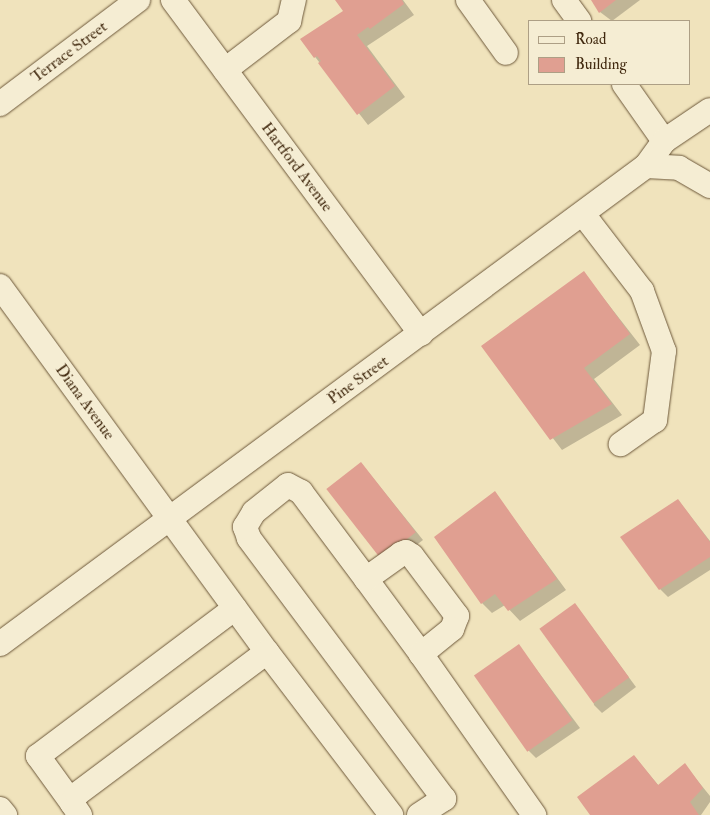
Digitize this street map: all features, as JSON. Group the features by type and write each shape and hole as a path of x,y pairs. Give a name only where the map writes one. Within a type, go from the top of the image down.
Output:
{"street":[{"name":"Terrace Street","path":"0,104 138,0"},
{"name":"Hartford Avenue","path":"173,0 421,334"},
{"path":"225,70 289,21 294,0"},
{"path":"468,0 506,53"},
{"path":"564,0 578,20"},
{"path":"625,85 664,141"},
{"name":"Pine Street","path":"0,644 583,214 646,166 664,141 710,110"},
{"path":"646,166 679,168 710,186"},
{"path":"583,214 642,291 664,351 655,420 622,444"},
{"name":"Diana Avenue","path":"0,286 234,608 391,815"},
{"path":"419,815 450,807 249,538 245,527 266,500 288,485 296,487 366,579 534,815"},
{"path":"366,579 401,554 410,553 454,612 456,624 421,654"},
{"path":"76,809 38,756 234,608"},
{"path":"76,809 82,789 267,652"},
{"path":"0,809 5,815"}],"building":[{"path":"335,0 402,0 404,4 370,29 368,27 357,35 395,86 357,115 318,63 321,61 317,56 314,58 300,39 343,11"},
{"path":"591,0 616,0 599,13"},
{"path":"584,271 630,334 584,368 612,404 550,440 481,346"},
{"path":"361,462 416,532 381,559 326,489"},
{"path":"495,491 557,579 508,611 495,594 481,604 434,537"},
{"path":"678,499 710,542 710,557 659,590 620,537"},
{"path":"575,603 629,677 593,703 539,629"},
{"path":"519,644 572,720 527,752 474,676"},
{"path":"634,755 658,785 685,763 703,788 690,802 699,815 590,815 577,797"}]}
